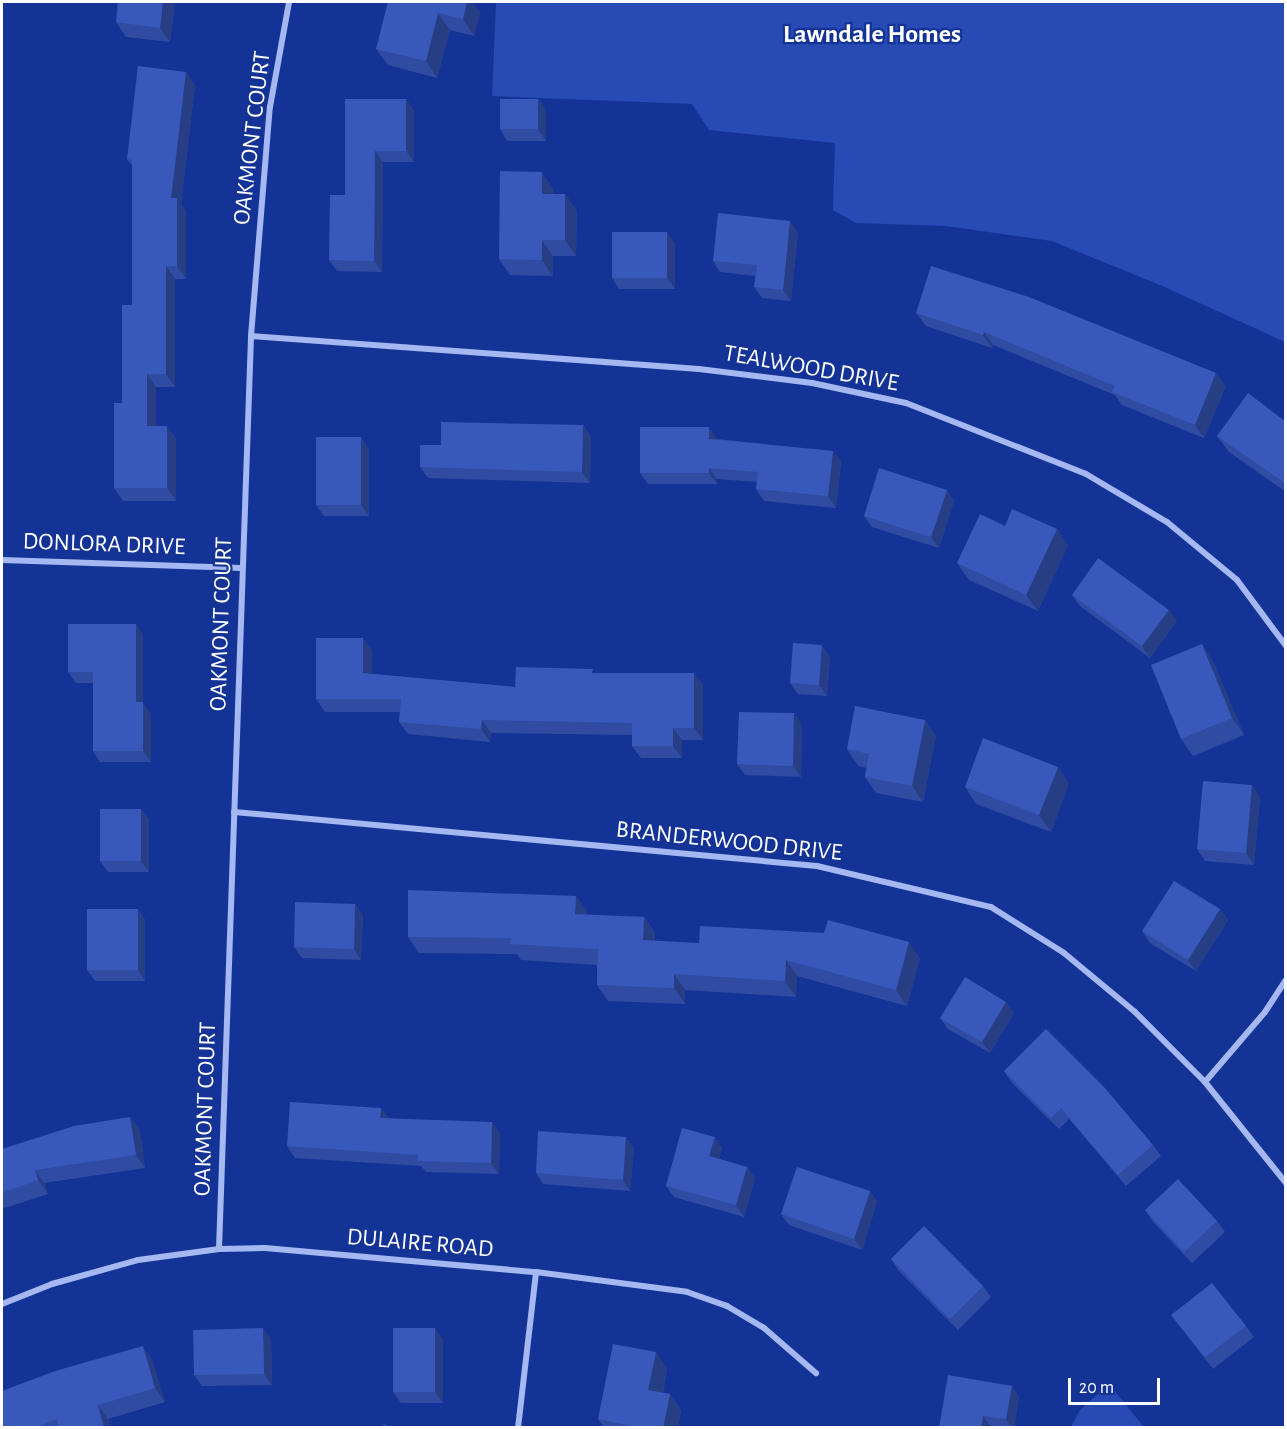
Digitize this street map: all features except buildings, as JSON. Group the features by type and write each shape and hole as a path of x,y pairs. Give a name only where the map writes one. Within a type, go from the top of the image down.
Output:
{"street":[{"name":"OAKMONT COURT","path":"219,1249 241,567 251,336 270,107 288,2"},
{"name":"TEALWOOD DRIVE","path":"251,336 699,369 812,383 906,403 1086,474 1167,522 1237,580 1286,646"},
{"name":"DONLORA DRIVE","path":"2,560 241,567"},
{"name":"BRANDERWOOD DRIVE","path":"234,812 817,866 991,907 1072,960 1135,1012 1205,1082 1286,1183"},
{"path":"1205,1082 1265,1012 1286,980"},
{"name":"DULAIRE ROAD","path":"2,1304 97,1270 178,1253 265,1248 650,1284 717,1302 764,1328 816,1373"},
{"path":"518,1428 536,1272"}],"shaded area":[{"path":"496,2 1285,2 1285,342 1160,285 1052,241 946,226 856,223 833,210 835,143 709,130 692,104 492,96"},
{"path":"1109,1384 1144,1427 1071,1427 1080,1410"}],"district":[{"name":"Lawndale Homes","path":"872,35"}]}
